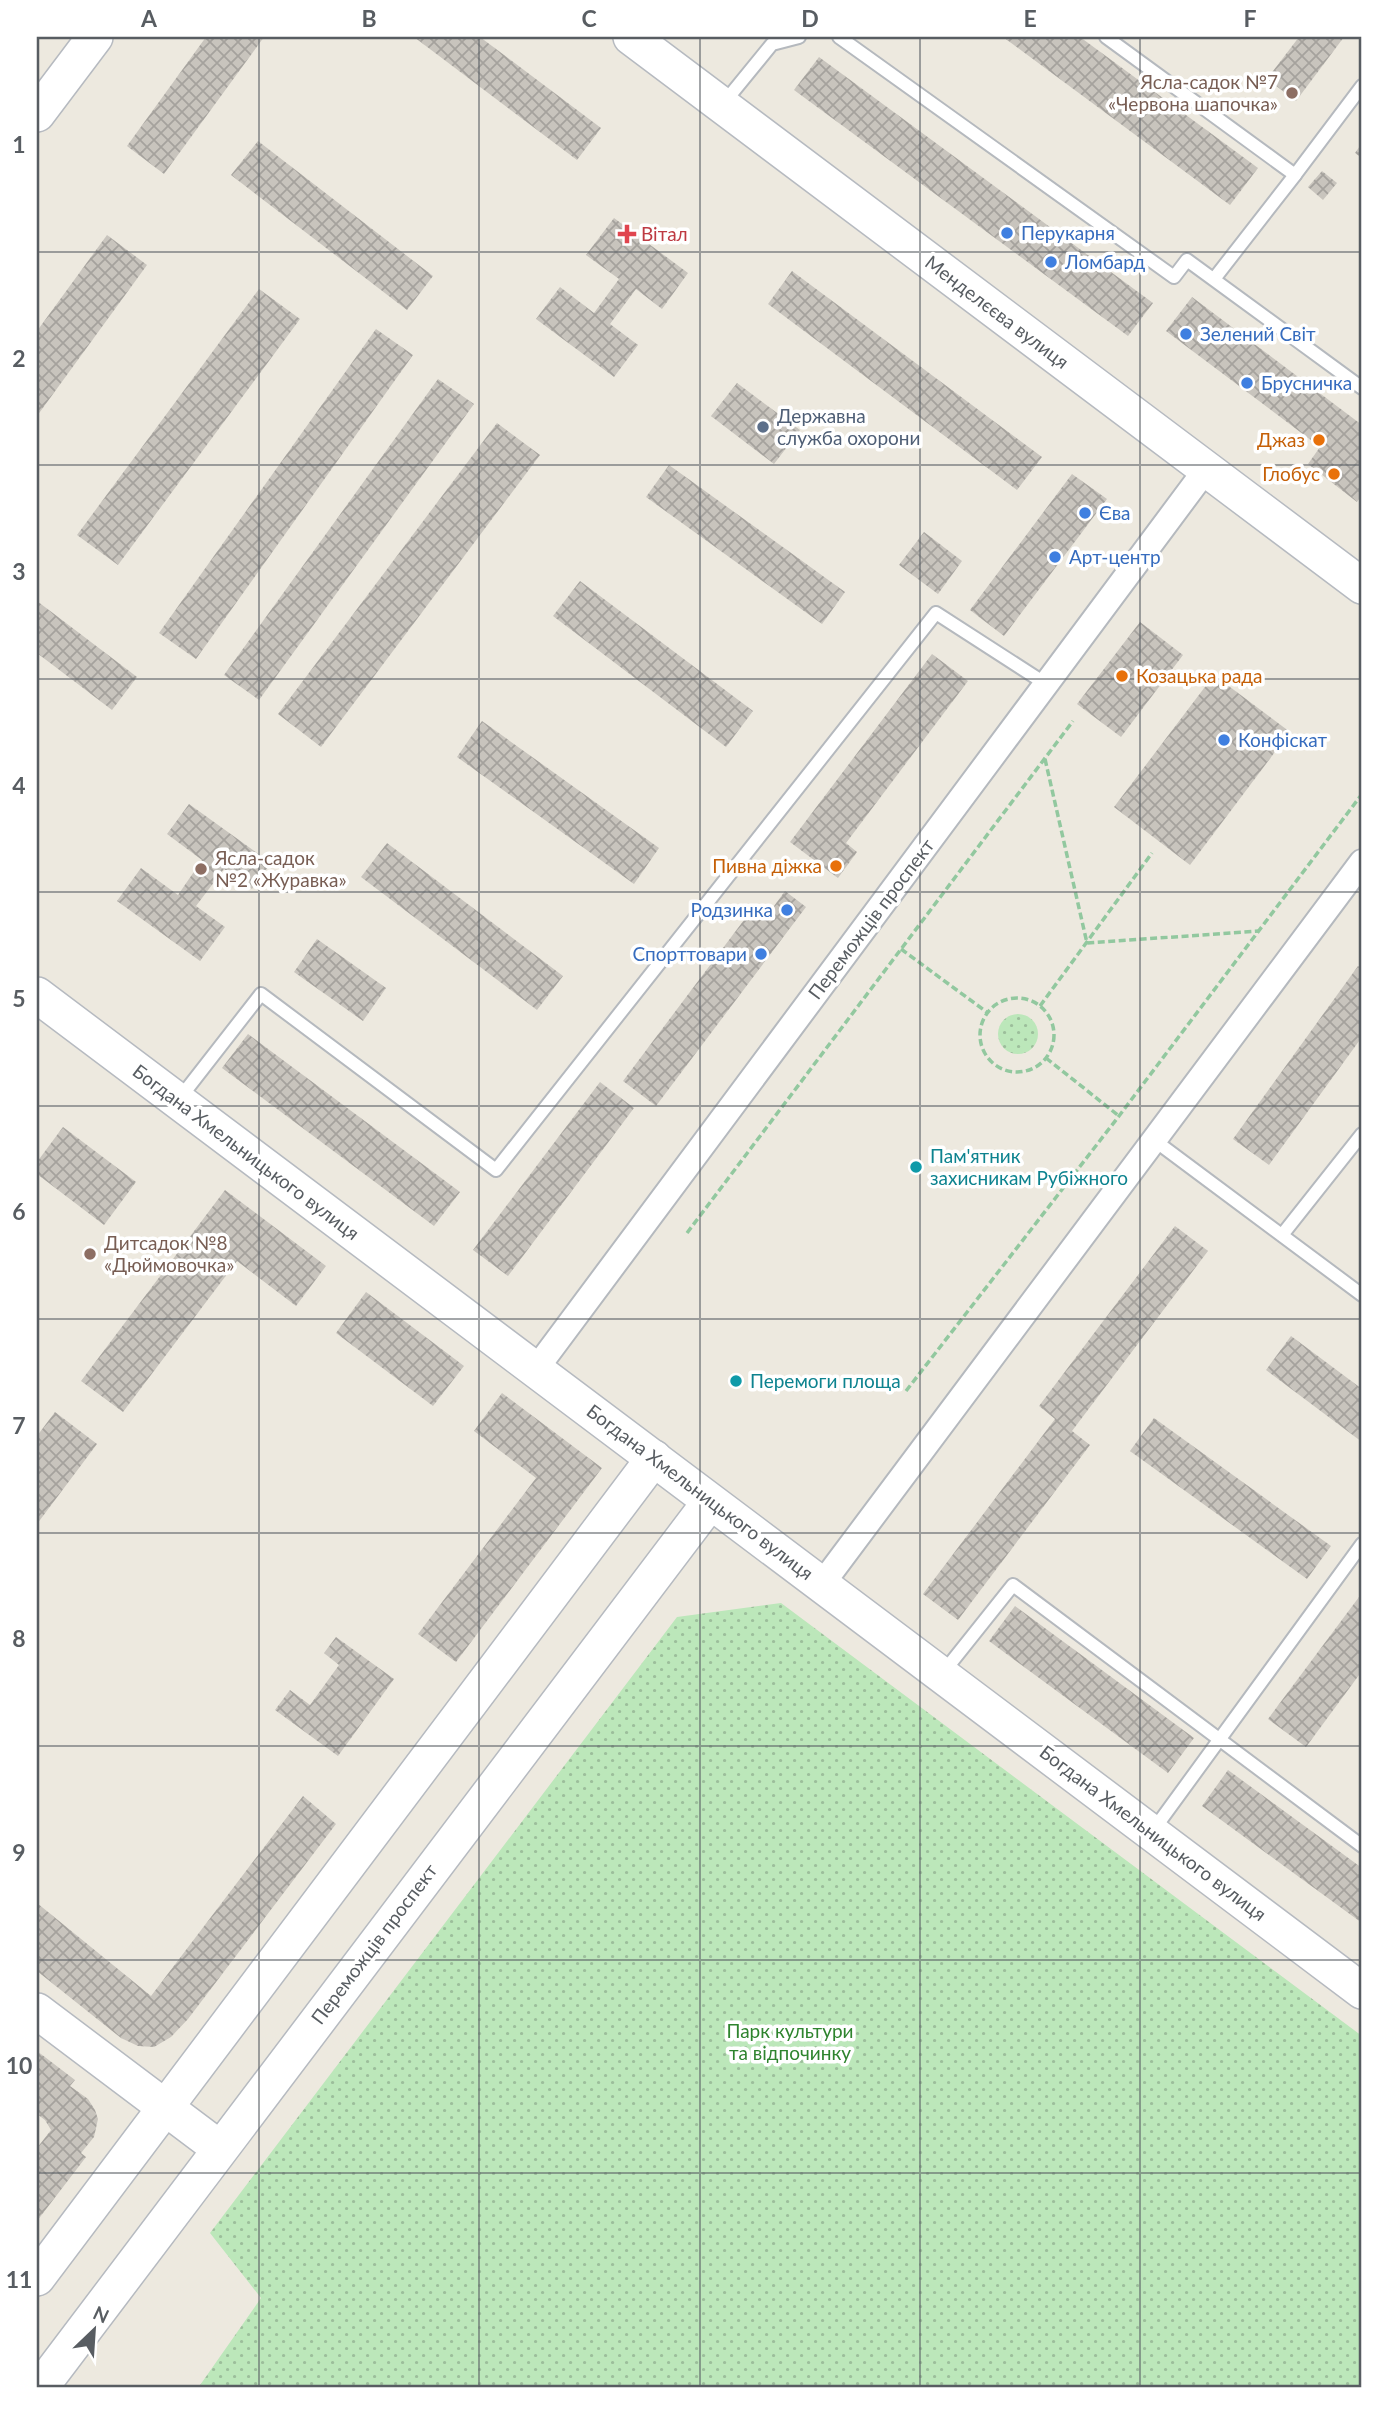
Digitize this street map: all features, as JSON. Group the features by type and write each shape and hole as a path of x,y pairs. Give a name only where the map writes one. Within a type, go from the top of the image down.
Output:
{"street":[{"path":"37,114 94,37"},
{"name":"Менделєєва вулиця","path":"631,37 1207,468 1360,579"},
{"name":"Переможців проспект","path":"536,1369 1207,468"},
{"path":"822,1584 1362,862"},
{"name":"Богдана Хмельницького вулиця","path":"37,996 1362,1991"},
{"path":"37,2278 654,1458"},
{"name":"Переможців проспект","path":"40,2388 710,1502"},
{"path":"37,2011 219,2148"}],"lane":[{"path":"722,105 772,44 799,37"},
{"path":"839,37 1174,277 1187,260 1362,388"},
{"path":"1107,37 1295,175"},
{"path":"1214,279 1362,86"},
{"path":"178,1101 261,994 496,1170 936,614 1046,684"},
{"path":"1282,1236 1362,1134"},
{"path":"1154,1140 1362,1295"},
{"path":"1152,1832 1362,1544"},
{"path":"942,1674 1013,1585 1362,1846"}],"path":[{"path":"687,1233 1073,721"},
{"path":"1045,758 1087,943"},
{"path":"906,1391 1119,1116 1362,794"},
{"path":"1040,1006 1152,853"},
{"path":"1087,943 1259,931"},
{"path":"901,949 988,1013"},
{"path":"1007,1000 1030,1001 1040,1006 1053,1027 1054,1039 1046,1058 1033,1069 1021,1072 996,1066 987,1057 982,1046 982,1023 988,1013 1007,1000"},
{"path":"1046,1058 1119,1116"}],"green space":[{"path":"1018,1014 1032,1020 1038,1034 1032,1048 1018,1054 1004,1048 998,1034 1004,1020"},
{"name":"Парк культури та відпочинку","path":"781,1603 1362,2036 1362,2388 198,2388 261,2298 210,2233 677,1617"}],"building":[{"path":"206,37 264,37 164,174 127,146"},
{"path":"414,37 480,37 601,128 577,160"},
{"path":"1003,37 1080,37 1258,168 1230,205"},
{"path":"1299,37 1344,37 1296,101 1267,79"},
{"path":"819,57 1153,303 1128,336 794,90"},
{"path":"258,141 433,276 407,310 231,175"},
{"path":"1362,143 1362,158 1355,153"},
{"path":"1322,171 1337,183 1323,200 1308,187"},
{"path":"614,218 688,273 662,309 636,289 610,324 638,345 614,377 536,319 560,287 594,313 619,279 586,255"},
{"path":"107,235 147,265 37,416 37,331"},
{"path":"792,271 1042,457 1017,490 768,304"},
{"path":"259,289 300,319 118,565 77,535"},
{"path":"1192,297 1362,425 1362,495 1357,502 1308,464 1320,447 1166,331"},
{"path":"376,329 413,355 196,659 159,633"},
{"path":"438,379 474,404 259,700 224,675"},
{"path":"737,383 800,430 774,464 711,416"},
{"path":"497,423 540,455 321,747 278,714"},
{"path":"669,465 845,592 822,624 646,497"},
{"path":"1072,474 1107,499 1004,636 970,610"},
{"path":"924,532 962,561 938,594 899,565"},
{"path":"580,581 753,711 726,747 553,616"},
{"path":"37,601 137,677 112,710 37,653"},
{"path":"1140,622 1183,655 1121,737 1077,704"},
{"path":"932,654 968,681 846,843 857,852 838,878 790,842"},
{"path":"1214,675 1290,732 1190,865 1114,807"},
{"path":"482,721 659,848 634,884 457,757"},
{"path":"189,804 271,863 252,889 224,869 196,906 225,927 200,961 117,901 141,868 178,895 202,860 167,834"},
{"path":"387,843 563,976 537,1010 361,877"},
{"path":"785,891 806,907 656,1106 623,1081 753,908 766,917"},
{"path":"317,939 386,988 363,1021 294,972"},
{"path":"1358,966 1362,969 1362,1037 1269,1165 1233,1139"},
{"path":"248,1034 460,1192 434,1226 222,1068"},
{"path":"600,1082 634,1108 508,1276 473,1250"},
{"path":"63,1127 136,1182 104,1225 37,1174 37,1162"},
{"path":"225,1190 326,1266 296,1306 237,1261 123,1412 81,1381"},
{"path":"1175,1226 1208,1251 1072,1431 1090,1445 958,1620 923,1594 1055,1419 1039,1406"},
{"path":"366,1292 464,1366 433,1406 336,1333"},
{"path":"1291,1336 1362,1389 1362,1442 1266,1370"},
{"path":"502,1393 602,1468 456,1662 418,1634 536,1478 474,1431"},
{"path":"55,1412 97,1444 37,1524 37,1436"},
{"path":"1154,1418 1331,1546 1307,1579 1130,1451"},
{"path":"1362,1593 1362,1671 1306,1747 1268,1719"},
{"path":"1015,1606 1194,1738 1168,1773 989,1641"},
{"path":"336,1637 394,1679 338,1756 275,1710 290,1690 310,1705 339,1665 324,1653"},
{"path":"1228,1770 1362,1868 1362,1923 1202,1806"},
{"path":"303,1796 336,1824 188,2019 171,2037 154,2047 138,2046 121,2038 37,1971 37,1903 151,1996"},
{"path":"37,2051 75,2080 70,2086 88,2099 98,2119 94,2137 81,2153 86,2157 37,2221 37,2148 51,2130 37,2114"}],"place":[{"name":"Ясла-садок №7 «Червона шапочка»","path":"1292,93"},
{"name":"Перукарня","path":"1007,233"},
{"name":"Вітал","path":"627,234"},
{"name":"Ломбард","path":"1051,262"},
{"name":"Зелений Світ","path":"1186,334"},
{"name":"Брусничка","path":"1247,383"},
{"name":"Державна служба охорони","path":"763,427"},
{"name":"Джаз","path":"1319,440"},
{"name":"Глобус","path":"1334,474"},
{"name":"Єва","path":"1085,513"},
{"name":"Арт-центр","path":"1055,557"},
{"name":"Козацька рада","path":"1122,676"},
{"name":"Конфіскат","path":"1224,740"},
{"name":"Пивна діжка","path":"836,866"},
{"name":"Ясла-садок №2 «Журавка»","path":"201,869"},
{"name":"Родзинка","path":"787,910"},
{"name":"Спорттовари","path":"761,954"},
{"name":"Пам'ятник захисникам Рубіжного","path":"916,1167"},
{"name":"Дитсадок №8 «Дюймовочка»","path":"90,1254"},
{"name":"Перемоги площа","path":"736,1381"}]}
